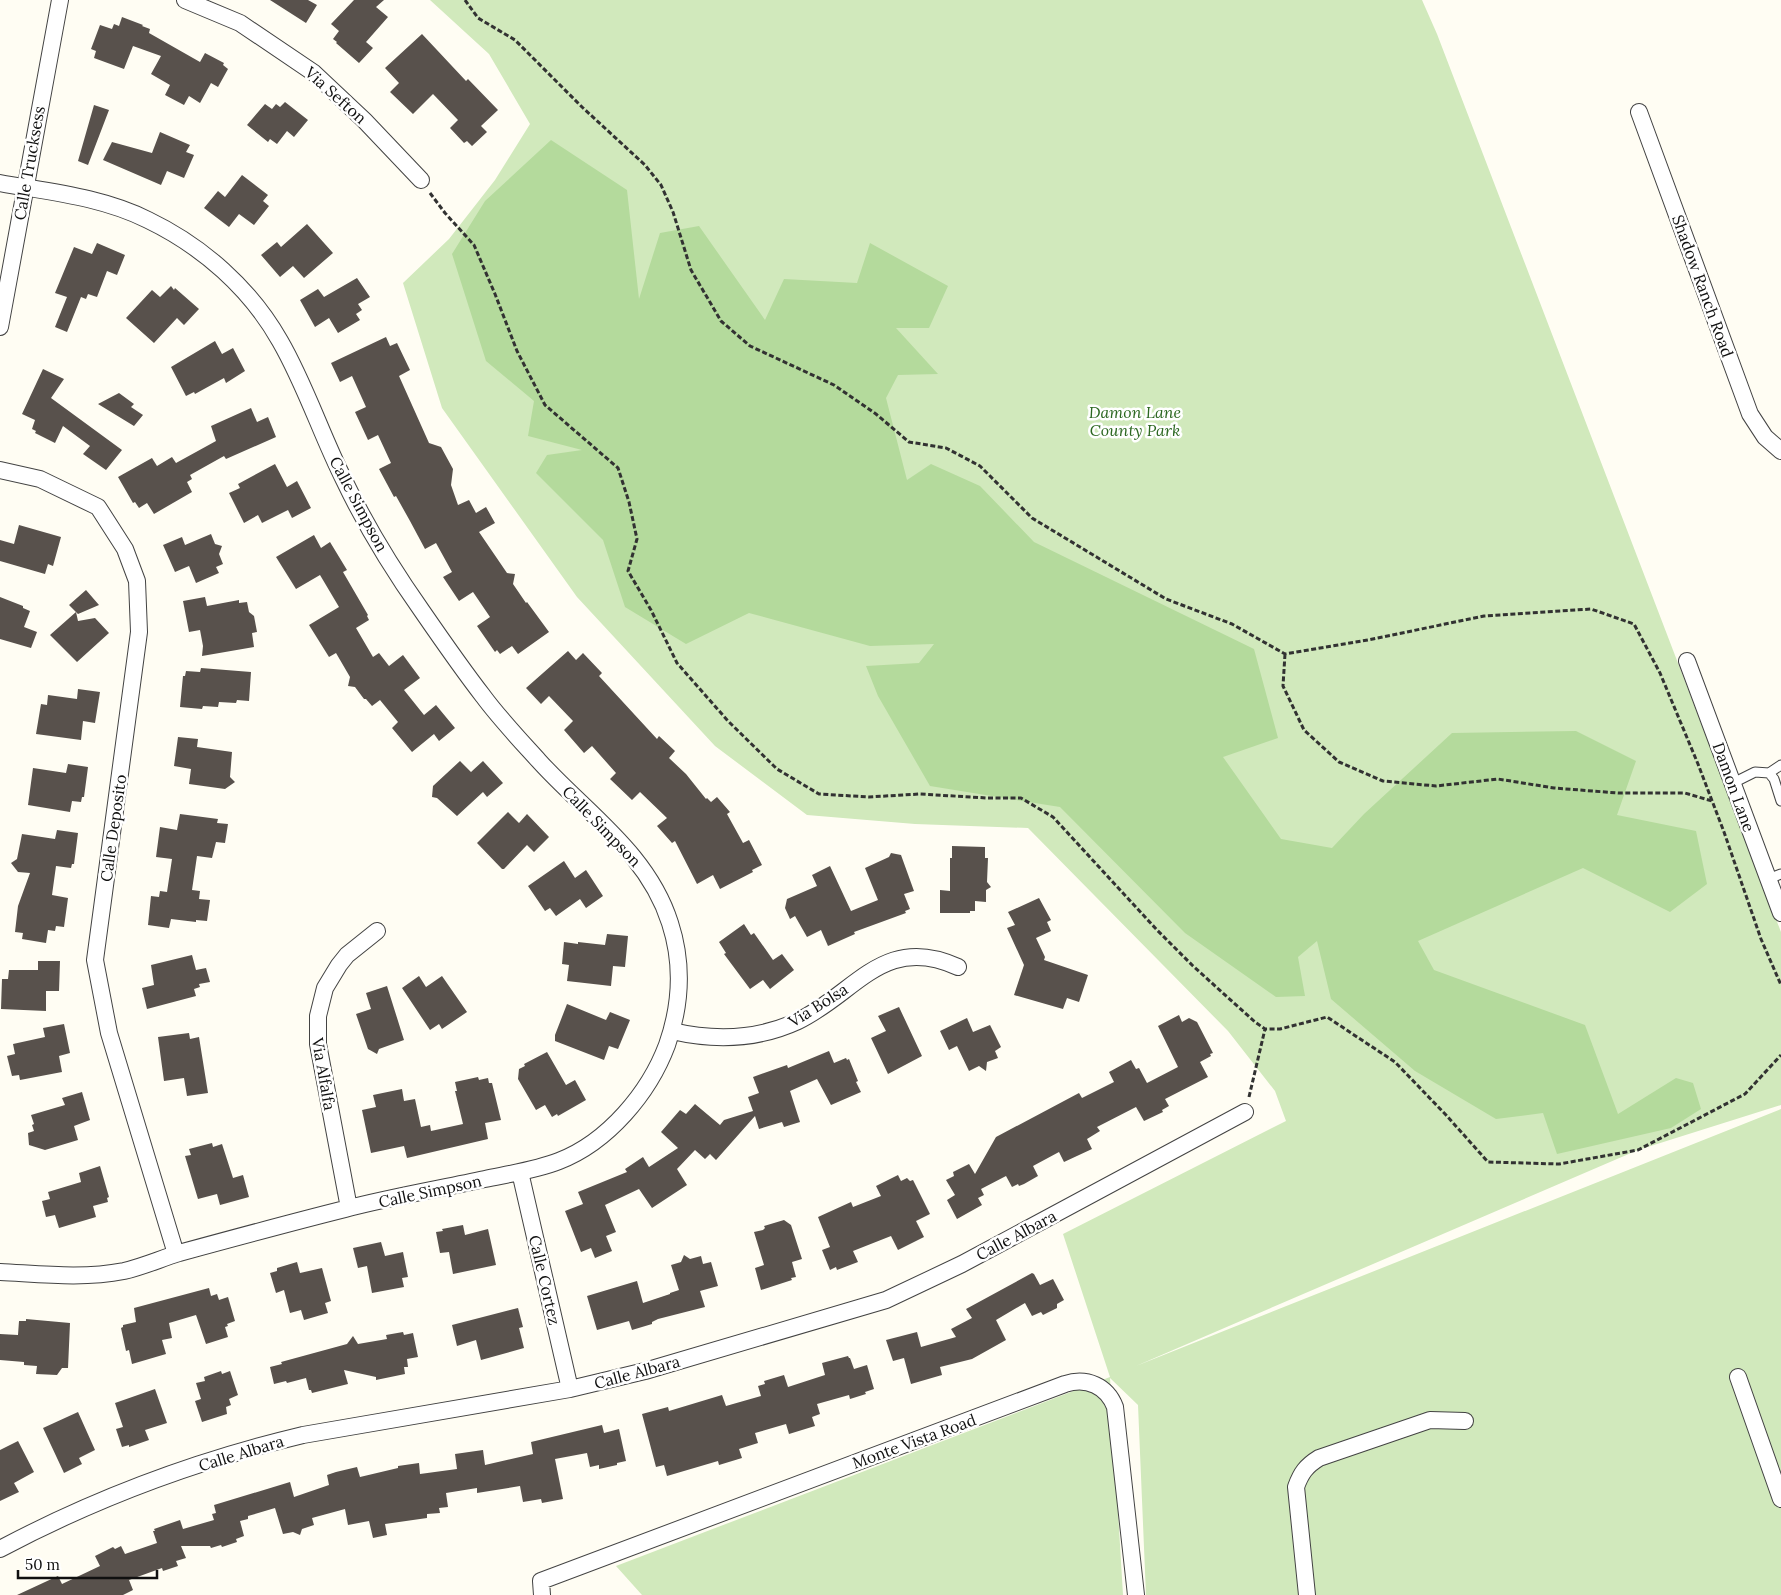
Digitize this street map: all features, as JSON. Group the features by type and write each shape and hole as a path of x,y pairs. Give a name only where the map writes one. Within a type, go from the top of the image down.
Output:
{"street":[{"name":"Calle Trucksess","path":"0,327 60,0"},
{"name":"Via Sefton","path":"185,0 240,23 314,73 364,120 421,180"},
{"name":"Shadow Ranch Road","path":"1639,112 1750,414 1765,437 1781,451"},
{"name":"Calle Simpson","path":"0,183 100,201 146,219 194,247 212,261 230,277 261,312 283,346 344,482 386,555 419,607 485,700 544,766 631,853 655,887 671,925 679,966 680,986 672,1031 654,1072 633,1104 597,1139 560,1161 520,1172 349,1208 176,1254 126,1270 89,1275 0,1272"},
{"name":"Calle Deposito","path":"0,470 40,478 98,507 125,549 137,581 140,632 96,960 109,1033 176,1254"},
{"name":"Damon Lane","path":"1687,661 1733,783 1775,876 1781,912"},
{"name":"Via Alfalfa","path":"349,1208 318,1044 318,1016 325,988 339,965 347,955 377,931"},
{"name":"Via Bolsa","path":"672,1031 708,1038 745,1037 764,1033 782,1028 816,1011 872,970 884,964 904,958 924,957 958,967"},
{"name":"Calle Albara","path":"0,1549 93,1504 142,1485 264,1444 303,1435 570,1389 645,1371 886,1300 962,1264 1245,1112"},
{"name":"Calle Cortez","path":"520,1172 570,1389"},
{"path":"1738,1377 1781,1499"},
{"name":"Monte Vista Road","path":"542,1595 541,1580 1065,1384 1082,1381 1091,1383 1106,1392 1112,1399 1115,1407 1136,1595"},
{"path":"1306,1595 1296,1488 1300,1476 1306,1467 1319,1458 1430,1420 1465,1421"}],"lane":[{"path":"1733,783 1755,772 1769,773 1781,765"},
{"path":"1769,773 1774,779 1781,801"}],"path":[{"path":"465,0 478,18 515,40 582,107 645,165 661,184 673,212 691,270 721,321 750,346 834,385 876,414 909,442 946,448 980,466 1032,518 1166,599 1232,624 1284,654 1368,640 1484,616 1591,609 1634,624 1660,673 1713,802 1761,940 1781,985"},
{"path":"421,180 445,213 474,245 517,351 545,406 618,468 629,502 637,539 628,571 651,610 677,663 728,721 776,769 818,794 869,797 920,794 1021,798 1053,817 1156,930 1255,1022 1265,1029 1280,1029 1327,1017 1395,1062 1488,1162 1559,1164 1638,1150 1745,1094 1781,1055"},
{"path":"1284,654 1284,686 1304,730 1339,762 1383,781 1436,786 1498,779 1554,788 1608,793 1685,793 1713,802"},
{"path":"1245,1112 1265,1029"}],"green space":[{"name":"Damon Lane County Park","path":"430,0 1422,0 1437,34 1781,932 1781,1105 1638,1150 1136,1366 1781,1109 1781,1595 1146,1595 1138,1405 1110,1378 1123,1595 642,1595 616,1566 1110,1377 1063,1234 1286,1121 1275,1091 1228,1031 1028,828 915,824 807,815 715,746 577,597 442,408 403,283 449,239 495,180 530,124 489,54"},
{"path":"551,140 627,190 639,299 660,233 699,226 765,320 784,279 857,283 870,243 948,286 929,328 896,328 938,374 898,375 886,398 907,480 931,464 980,486 1034,542 1254,649 1278,738 1223,757 1281,839 1332,848 1364,814 1452,733 1576,731 1636,761 1617,815 1696,831 1707,884 1670,912 1583,868 1418,941 1434,970 1585,1025 1618,1114 1676,1078 1693,1083 1701,1109 1671,1128 1557,1154 1543,1113 1496,1119 1415,1071 1331,999 1317,941 1298,957 1305,996 1276,997 1185,933 1060,807 930,786 878,696 866,666 919,663 934,644 870,646 749,613 686,644 625,607 603,540 536,473 547,455 582,450 528,436 534,401 486,361 452,254 485,201"}],"building":[{"path":"270,0 308,0 317,5 306,23"},
{"path":"354,0 384,0 376,7 388,17 366,42 373,48 359,63 333,39 339,31 331,24"},
{"path":"122,17 150,29 149,33 200,62 205,53 224,63 223,65 228,69 218,87 211,83 200,103 189,96 184,105 165,95 170,85 151,74 161,56 133,46 124,69 94,58 96,51 91,49 100,25 112,29 114,24 119,26"},
{"path":"422,34 466,81 468,79 498,110 481,126 487,132 472,146 467,141 464,143 450,128 458,120 433,94 413,114 390,92 399,83 385,68"},
{"path":"285,102 308,120 294,137 287,131 277,144 270,139 268,142 247,125 265,104 272,109 276,104 280,107"},
{"path":"94,105 109,110 88,165 78,161"},
{"path":"160,132 190,145 186,152 194,155 184,178 167,171 161,185 103,160 112,142 152,153"},
{"path":"242,175 268,195 263,201 269,206 254,225 239,214 229,227 204,208 218,191 225,197"},
{"path":"307,224 333,253 304,278 293,266 280,277 261,255 277,242 281,247"},
{"path":"97,243 125,255 117,275 107,271 97,297 88,294 86,299 81,297 67,332 55,327 67,297 55,293 74,247 92,254"},
{"path":"357,278 370,297 358,304 362,310 356,314 360,320 338,333 329,318 315,327 300,300 318,289 324,297"},
{"path":"171,286 199,309 184,325 177,318 154,343 126,318 152,290 160,297"},
{"path":"386,337 390,346 397,343 410,370 399,376 429,443 441,447 453,469 451,485 458,505 469,500 476,513 486,507 495,523 479,532 507,573 515,574 513,584 549,632 518,654 512,646 500,654 497,650 495,652 477,626 490,617 473,592 459,601 443,577 452,572 436,543 425,549 379,469 391,463 378,435 368,440 355,412 366,407 352,376 340,382 331,363"},
{"path":"215,341 222,354 233,348 245,371 226,383 224,378 195,394 194,392 186,396 171,367"},
{"path":"43,369 64,379 51,398 122,450 106,470 83,454 90,446 63,426 55,443 35,433 36,431 32,429 35,420 22,414"},
{"path":"119,393 134,404 131,407 143,415 134,426 98,404"},
{"path":"251,408 257,422 268,417 276,437 226,459 224,456 190,475 192,479 187,482 192,492 154,514 147,503 139,508 135,502 133,503 118,477 152,458 157,466 172,457 176,463 216,441 211,426"},
{"path":"275,464 287,487 297,481 311,508 292,518 288,510 262,523 258,515 244,523 229,493 240,488 238,484"},
{"path":"19,525 61,537 53,566 48,564 45,574 0,561 0,540 14,544"},
{"path":"211,534 215,544 222,546 219,554 223,564 216,567 219,573 196,583 189,566 175,572 163,545 182,537 185,545"},
{"path":"314,535 321,548 330,542 347,570 343,572 368,615 369,620 356,628 373,657 379,653 389,666 403,655 420,678 404,690 424,715 436,705 455,728 439,741 434,734 412,752 392,728 398,722 380,700 372,706 355,687 348,686 350,677 336,653 329,657 309,625 339,607 320,575 296,589 276,557"},
{"path":"86,590 99,605 78,614 69,605"},
{"path":"0,597 23,606 23,608 30,611 24,627 37,632 31,648 0,639"},
{"path":"205,597 207,606 239,600 239,603 247,602 249,612 254,616 257,632 252,633 254,647 202,656 203,646 200,630 189,632 183,601"},
{"path":"76,612 78,621 95,618 109,633 77,662 50,635"},
{"path":"568,651 576,660 583,653 602,673 599,676 657,739 659,736 675,751 669,758 686,774 706,799 711,802 717,797 730,812 727,814 743,843 749,840 762,865 752,870 753,872 720,889 713,875 697,884 675,841 672,843 657,826 667,818 640,792 632,800 610,779 616,773 592,746 584,753 564,730 573,721 549,696 541,704 526,688"},
{"path":"201,668 251,672 249,701 237,700 236,703 219,702 218,707 203,706 202,709 180,707 183,676 185,676 186,671 200,672"},
{"path":"78,689 100,692 95,723 83,721 81,740 36,734 41,704 47,705 48,695 77,699"},
{"path":"178,737 198,739 197,747 232,752 230,777 235,782 225,789 189,784 191,769 174,766"},
{"path":"460,761 471,772 483,761 503,783 487,797 483,792 457,816 437,798 432,797 433,786"},
{"path":"68,764 88,767 84,797 82,797 81,802 72,801 70,812 28,805 33,768 66,773"},
{"path":"508,812 519,823 527,814 549,837 534,852 527,845 502,869 477,843"},
{"path":"180,814 218,819 217,823 228,824 225,843 216,842 212,858 197,856 192,890 200,891 199,899 210,900 207,921 196,920 196,922 171,919 169,928 148,925 151,896 159,897 160,891 167,892 172,859 156,857 160,827 177,830"},
{"path":"57,830 78,833 74,864 72,864 71,868 56,866 52,895 68,898 64,927 56,926 55,931 48,930 46,943 22,939 23,933 15,932 18,906 30,873 18,872 11,863 17,859 22,834 55,839"},
{"path":"952,846 985,847 985,858 988,858 987,882 991,887 986,890 986,902 975,901 975,911 970,911 970,913 940,913 940,890 950,891"},
{"path":"891,853 901,855 914,891 904,894 910,909 905,911 906,913 854,932 855,934 828,946 821,930 807,937 795,916 790,919 785,908 787,899 817,886 812,875 830,866 851,911 878,900 865,868 889,857"},
{"path":"564,861 575,878 586,870 603,896 586,908 580,899 556,916 550,908 545,911 528,886"},
{"path":"1039,898 1051,920 1047,922 1051,931 1036,938 1045,957 1044,960 1088,975 1079,1002 1067,998 1063,1009 1014,995 1024,965 1007,928 1015,925 1008,912"},
{"path":"744,924 751,935 754,933 773,960 782,954 794,970 770,989 763,980 750,989 724,954 726,953 719,942"},
{"path":"607,934 628,936 625,967 613,966 611,986 567,981 569,965 562,964 564,942 605,945"},
{"path":"192,955 196,970 206,968 210,982 199,984 200,987 194,989 196,996 147,1009 142,988 154,985 151,965"},
{"path":"38,961 60,961 59,991 46,991 46,1011 1,1009 2,979 8,979 9,970 38,970"},
{"path":"419,976 426,987 442,976 467,1012 442,1029 439,1024 430,1030 402,988"},
{"path":"387,986 404,1040 379,1049 377,1054 368,1049 356,1014 371,1009 366,993"},
{"path":"567,1004 606,1020 610,1012 630,1020 618,1049 609,1046 604,1060 555,1041 555,1035"},
{"path":"899,1007 922,1056 888,1074 871,1038 886,1031 878,1016"},
{"path":"1179,1015 1182,1022 1189,1018 1197,1022 1213,1053 1200,1062 1208,1077 1165,1099 1169,1106 1162,1110 1163,1112 1144,1121 1136,1107 1097,1127 1100,1131 1087,1139 1092,1149 1064,1162 1059,1152 1033,1166 1038,1176 1024,1184 1012,1187 1006,1176 981,1189 984,1195 978,1198 982,1205 957,1219 947,1200 955,1195 946,1180 954,1176 953,1172 969,1164 975,1174 996,1137 1079,1093 1082,1098 1114,1082 1109,1072 1131,1060 1136,1069 1139,1068 1147,1083 1178,1067 1158,1026"},
{"path":"967,1018 973,1032 990,1025 1001,1047 995,1051 998,1058 987,1062 986,1071 979,1066 969,1071 957,1046 949,1050 940,1031"},
{"path":"64,1024 70,1053 59,1056 62,1072 20,1080 19,1075 12,1076 7,1056 15,1054 13,1044 45,1037 43,1028"},
{"path":"189,1033 190,1039 199,1037 208,1093 187,1096 184,1078 164,1081 158,1037"},
{"path":"829,1051 834,1063 846,1058 847,1060 849,1059 861,1092 831,1105 817,1079 790,1091 800,1122 784,1127 782,1122 759,1129 755,1116 716,1160 710,1154 705,1159 695,1150 677,1169 687,1185 652,1208 639,1189 605,1205 616,1232 606,1236 612,1251 595,1258 591,1248 581,1252 565,1211 583,1204 578,1192 627,1172 625,1169 643,1157 649,1167 678,1148 661,1132 680,1110 686,1114 695,1104 720,1125 724,1120 753,1111 748,1097 759,1093 753,1077 787,1065 788,1068"},
{"path":"547,1052 566,1085 575,1080 586,1100 558,1116 557,1114 552,1117 545,1105 536,1110 518,1079 519,1069 525,1066 524,1064"},
{"path":"478,1077 479,1080 488,1078 489,1083 492,1083 501,1120 485,1123 488,1139 407,1158 404,1146 371,1153 362,1110 376,1107 373,1095 402,1089 404,1101 415,1099 421,1127 430,1125 431,1131 463,1124 455,1091 457,1091 455,1082"},
{"path":"82,1092 90,1120 74,1126 78,1140 45,1150 29,1145 28,1133 34,1131 31,1115 65,1105 62,1098"},
{"path":"212,1143 213,1147 222,1144 233,1178 243,1175 249,1197 220,1205 217,1194 198,1199 185,1156 191,1155 189,1149"},
{"path":"100,1166 109,1197 107,1198 108,1202 93,1206 96,1217 59,1228 55,1215 46,1217 42,1201 50,1199 48,1192 81,1182 79,1173"},
{"path":"898,1175 901,1181 907,1178 910,1181 913,1180 930,1214 916,1221 924,1237 898,1250 891,1236 853,1251 858,1262 837,1270 836,1267 830,1270 822,1250 830,1247 818,1217 851,1202 853,1207 881,1196 876,1186"},
{"path":"784,1220 791,1225 802,1259 792,1262 796,1277 761,1290 755,1268 764,1265 754,1232 763,1230 764,1226"},
{"path":"463,1225 465,1235 488,1229 496,1265 453,1274 449,1252 440,1253 436,1232"},
{"path":"381,1242 385,1256 403,1252 408,1277 402,1278 404,1287 372,1293 367,1266 358,1268 353,1248"},
{"path":"684,1255 690,1259 701,1256 703,1264 711,1262 718,1286 700,1291 705,1307 658,1319 652,1322 652,1324 632,1330 629,1321 597,1330 587,1296 637,1281 643,1303 670,1294 679,1290 671,1265 681,1262"},
{"path":"297,1262 300,1273 322,1268 331,1301 325,1303 328,1313 304,1320 301,1310 290,1313 284,1290 276,1293 270,1273 277,1271 277,1268"},
{"path":"1032,1273 1040,1285 1053,1279 1064,1300 1057,1304 1057,1308 1043,1315 1041,1312 1032,1316 1025,1303 996,1320 1006,1340 972,1359 940,1367 942,1375 911,1384 904,1358 893,1361 886,1340 917,1332 921,1347 956,1337 951,1329 972,1318 966,1309"},
{"path":"209,1288 211,1296 217,1294 219,1300 228,1297 235,1321 227,1324 228,1326 225,1327 228,1337 206,1344 196,1315 169,1323 172,1338 162,1340 166,1354 132,1364 129,1350 126,1351 121,1328 123,1325 136,1322 134,1308"},
{"path":"518,1308 523,1327 519,1328 524,1348 481,1360 476,1340 457,1346 452,1325"},
{"path":"26,1319 70,1323 68,1368 62,1368 57,1375 36,1374 37,1366 24,1365 24,1362 0,1360 0,1334 18,1335 19,1321 26,1321"},
{"path":"403,1332 404,1335 413,1333 418,1357 407,1359 408,1367 404,1367 405,1374 376,1380 376,1377 344,1370 348,1384 312,1393 309,1390 306,1378 274,1384 270,1367 282,1364 281,1362 347,1344 353,1336 358,1344 387,1339 386,1335"},
{"path":"848,1356 854,1369 867,1365 874,1389 865,1392 866,1394 850,1399 849,1395 817,1404 820,1414 812,1417 815,1426 789,1434 786,1424 755,1433 758,1443 739,1449 742,1458 719,1465 718,1461 667,1476 664,1465 656,1467 642,1414 668,1407 669,1411 722,1395 726,1406 761,1396 758,1386 765,1384 764,1381 784,1375 788,1387 825,1375 822,1363"},
{"path":"221,1371 222,1374 230,1371 238,1395 229,1399 231,1405 226,1407 227,1414 202,1422 195,1401 201,1399 196,1383 205,1381 204,1377"},
{"path":"155,1389 167,1423 145,1430 149,1440 129,1447 129,1445 122,1447 116,1429 123,1427 115,1403"},
{"path":"78,1412 95,1450 79,1458 82,1464 64,1473 43,1428"},
{"path":"602,1425 604,1433 619,1429 626,1461 599,1469 599,1465 590,1467 587,1453 555,1459 563,1499 542,1503 541,1499 523,1502 520,1486 477,1493 477,1488 446,1493 448,1507 439,1508 440,1513 427,1514 427,1518 385,1524 387,1535 373,1538 369,1521 348,1525 345,1509 312,1518 314,1525 302,1529 300,1535 293,1532 283,1534 275,1508 248,1516 248,1519 240,1521 244,1536 236,1539 237,1542 211,1548 210,1546 181,1546 186,1558 176,1561 178,1566 163,1571 162,1568 129,1580 133,1590 123,1595 17,1595 58,1576 62,1584 100,1566 95,1556 113,1547 115,1549 121,1546 125,1554 157,1543 154,1529 180,1520 183,1529 214,1520 212,1514 216,1513 214,1505 290,1482 294,1497 329,1485 327,1475 357,1467 360,1477 398,1468 398,1466 419,1463 420,1474 457,1469 455,1454 483,1450 485,1465 533,1454 531,1442"},
{"path":"18,1441 34,1472 14,1483 19,1492 0,1501 0,1450"}]}
